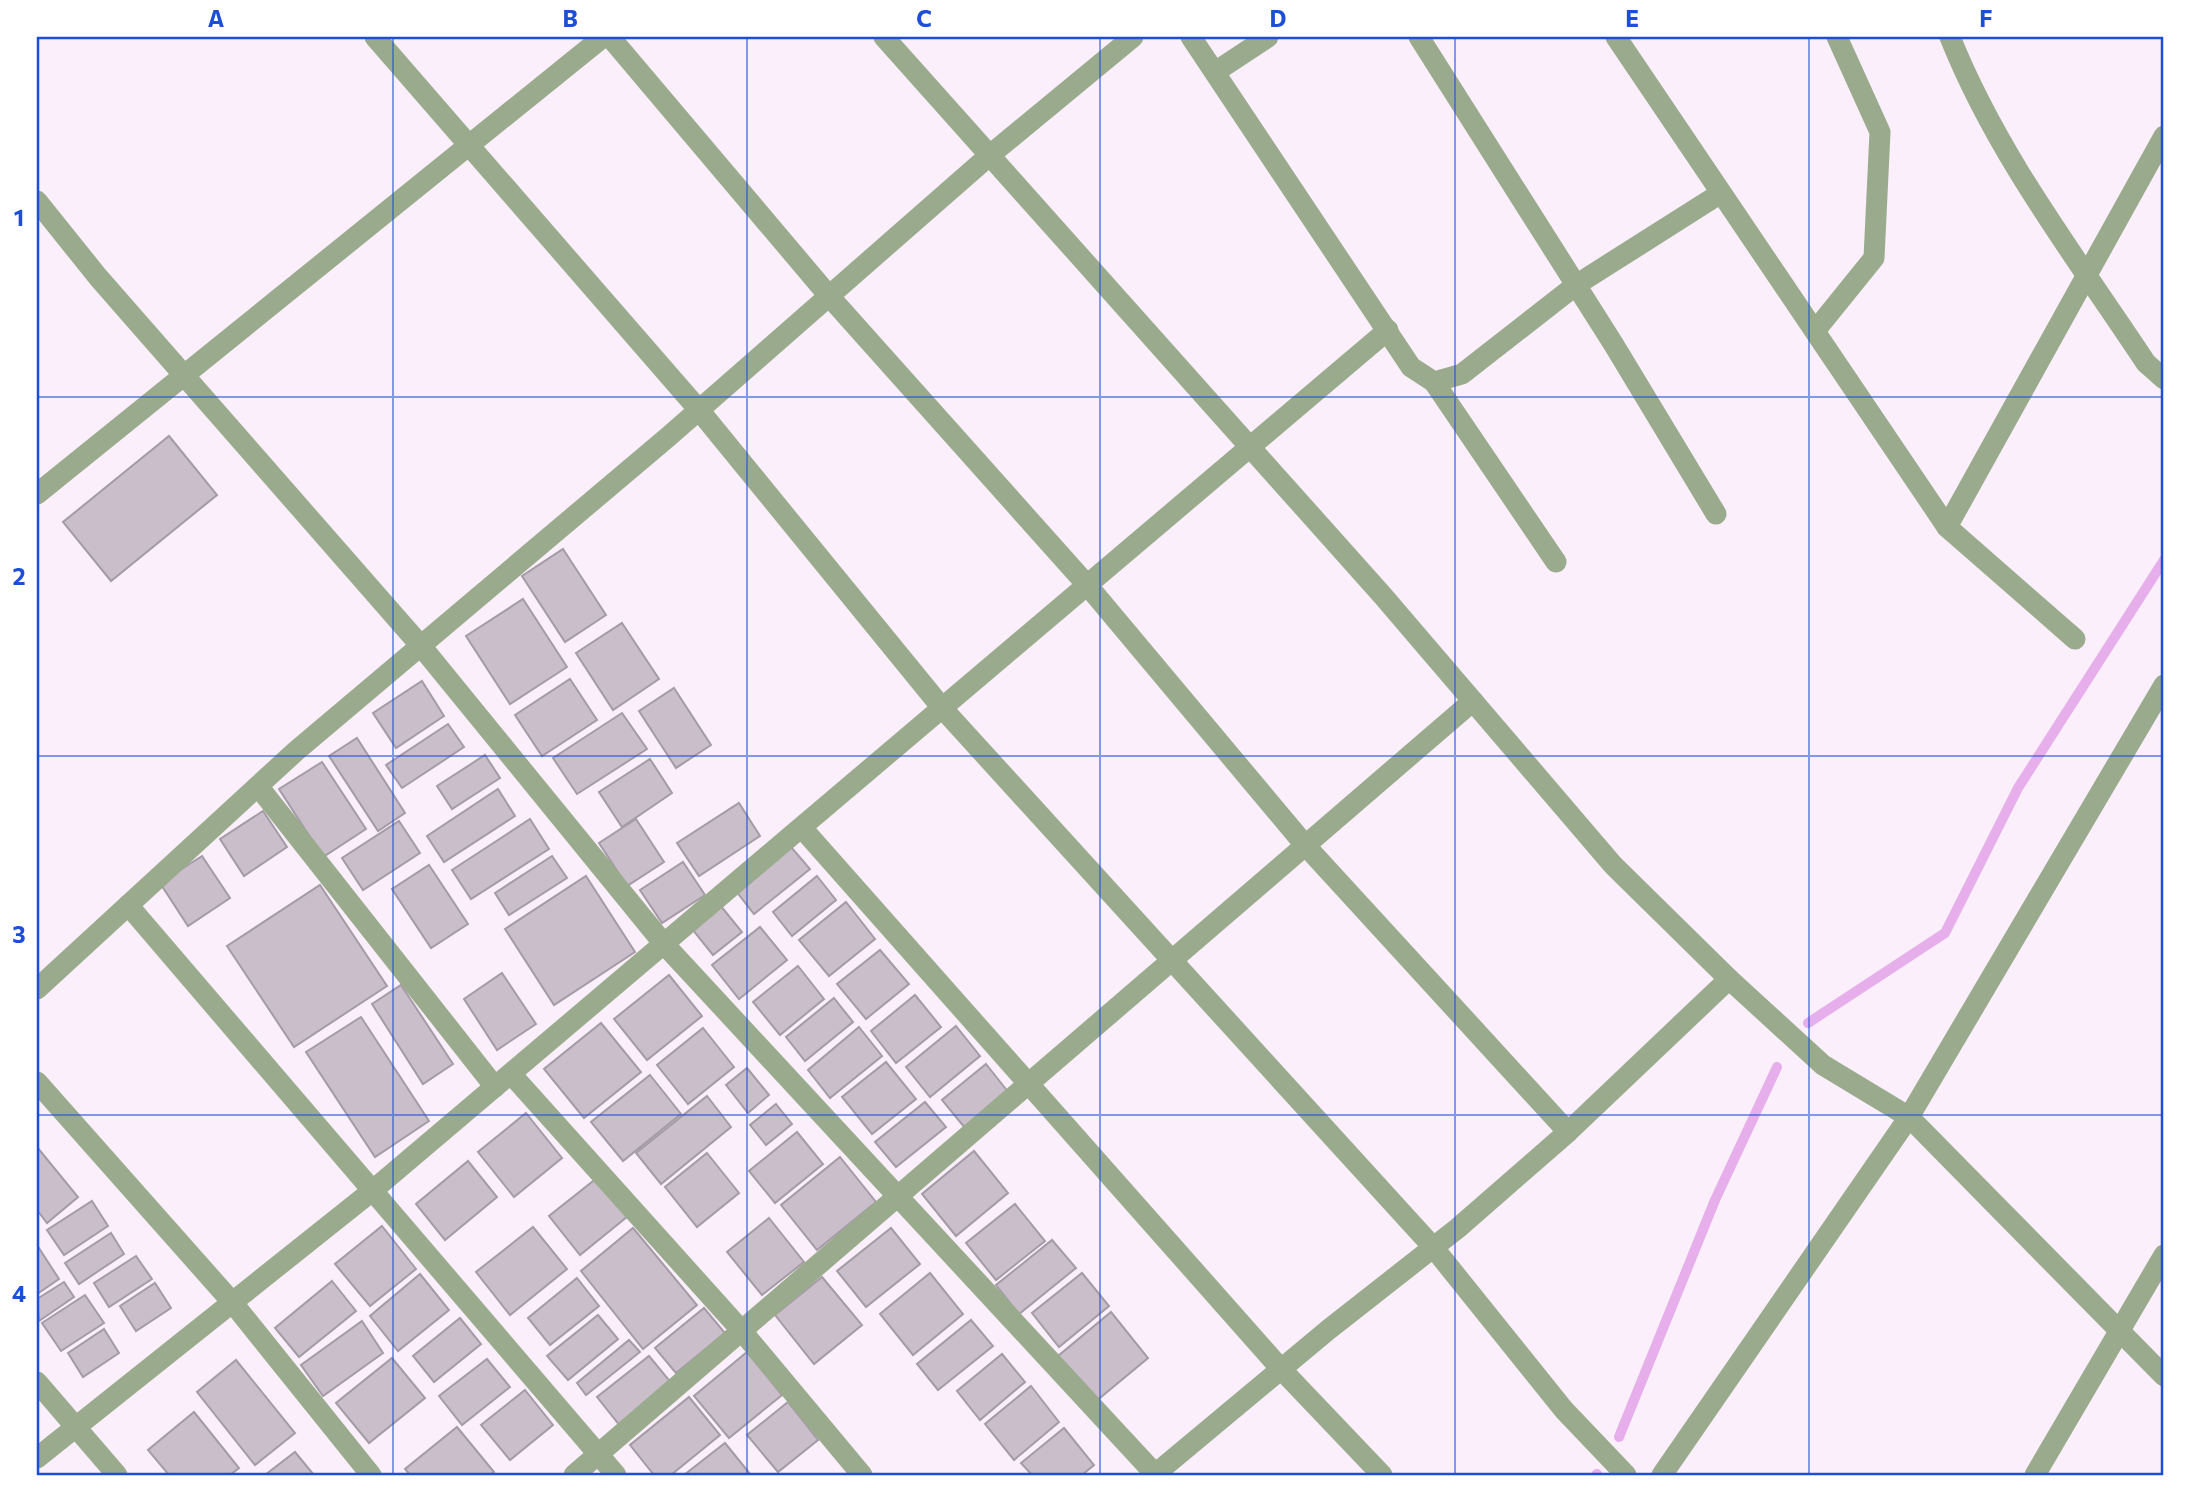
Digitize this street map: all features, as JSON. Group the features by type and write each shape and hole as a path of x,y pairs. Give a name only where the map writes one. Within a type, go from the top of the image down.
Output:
{"street":[{"path":"375,37 699,410 943,709 1433,1247 1564,1410 1626,1475"},
{"path":"37,494 186,377 603,37"},
{"path":"610,37 829,296 1088,586 1305,845 1568,1132"},
{"path":"884,37 1251,448 1614,865 1729,979 1823,1065 1909,1117 2164,1376"},
{"path":"37,989 258,786 699,410 990,155 1133,37"},
{"path":"1191,37 1411,367 1434,382 1556,562"},
{"path":"1215,72 1268,37"},
{"path":"1419,37 1717,514"},
{"path":"1616,37 1947,527 2075,639"},
{"path":"1815,331 1874,258 1880,132 1837,37"},
{"path":"1950,37 1973,94 2049,219 2146,363 2164,379"},
{"path":"1947,527 2164,136"},
{"path":"1434,382 1462,374 1576,285 1721,192"},
{"path":"37,201 186,377 421,646 664,944 1155,1475 1433,1247 1568,1132 1729,979"},
{"path":"37,1458 372,1191 1388,330"},
{"path":"1662,1475 1909,1117 2164,685"},
{"path":"574,1475 897,1194 1473,701"},
{"path":"258,786 503,1080 741,1330 862,1475"},
{"path":"802,828 1281,1369 1382,1475"},
{"path":"128,905 616,1475"},
{"path":"37,1082 232,1302 371,1475"},
{"path":"2035,1475 2164,1255"},
{"path":"37,1382 117,1475"}],"building":[{"path":"169,436 217,495 111,581 63,522"},
{"path":"563,549 606,615 565,642 522,576"},
{"path":"523,599 567,667 510,704 466,636"},
{"path":"622,623 659,679 613,710 576,653"},
{"path":"570,679 597,720 542,756 515,715"},
{"path":"422,681 444,716 396,748 373,713"},
{"path":"674,688 711,745 676,768 639,711"},
{"path":"622,713 647,749 577,794 553,758"},
{"path":"448,724 464,747 402,788 386,765"},
{"path":"357,738 405,813 378,831 329,756"},
{"path":"485,755 500,778 452,809 437,786"},
{"path":"650,759 672,793 622,827 599,792"},
{"path":"322,762 366,829 323,857 279,789"},
{"path":"498,789 515,816 444,862 427,836"},
{"path":"739,803 760,836 699,876 677,843"},
{"path":"263,811 287,847 244,876 220,839"},
{"path":"530,819 549,849 471,899 452,870"},
{"path":"636,819 664,862 627,886 599,843"},
{"path":"399,821 420,853 363,890 342,858"},
{"path":"791,847 810,869 754,914 736,891"},
{"path":"202,856 230,898 188,926 160,883"},
{"path":"552,856 567,878 509,915 495,893"},
{"path":"683,862 705,895 662,923 640,890"},
{"path":"429,865 468,924 431,948 392,889"},
{"path":"586,876 635,952 554,1005 505,929"},
{"path":"817,876 836,900 792,936 773,912"},
{"path":"320,885 387,986 294,1047 227,946"},
{"path":"846,902 875,939 829,976 799,940"},
{"path":"720,905 742,932 713,955 692,929"},
{"path":"760,927 787,960 739,999 712,965"},
{"path":"880,950 909,984 866,1019 837,984"},
{"path":"798,966 824,999 780,1035 753,1002"},
{"path":"502,973 536,1024 497,1050 464,999"},
{"path":"669,975 702,1016 647,1060 614,1019"},
{"path":"401,985 453,1064 423,1084 372,1004"},
{"path":"915,995 941,1027 896,1063 871,1031"},
{"path":"834,998 853,1022 805,1061 786,1037"},
{"path":"361,1017 429,1121 375,1157 306,1052"},
{"path":"601,1023 641,1072 584,1118 544,1069"},
{"path":"956,1026 980,1056 930,1097 906,1067"},
{"path":"859,1027 882,1056 830,1098 808,1070"},
{"path":"703,1028 734,1067 688,1104 657,1065"},
{"path":"886,1062 916,1099 872,1134 842,1097"},
{"path":"986,1064 1009,1093 965,1128 942,1100"},
{"path":"747,1068 769,1095 748,1113 726,1085"},
{"path":"650,1075 681,1114 623,1161 591,1122"},
{"path":"707,1096 731,1127 661,1184 636,1153"},
{"path":"925,1102 946,1127 896,1167 875,1142"},
{"path":"776,1104 792,1124 766,1145 750,1125"},
{"path":"526,1113 562,1158 514,1197 478,1152"},
{"path":"797,1132 823,1164 775,1203 749,1171"},
{"path":"37,1147 78,1197 47,1223 37,1210"},
{"path":"974,1151 1008,1193 956,1236 922,1194"},
{"path":"707,1153 739,1193 697,1227 665,1187"},
{"path":"840,1157 876,1202 817,1250 781,1205"},
{"path":"468,1161 497,1197 445,1240 416,1204"},
{"path":"597,1178 628,1216 580,1255 549,1216"},
{"path":"92,1201 108,1226 64,1255 47,1230"},
{"path":"1015,1204 1045,1241 996,1280 966,1243"},
{"path":"769,1218 804,1262 762,1295 727,1252"},
{"path":"382,1226 416,1269 370,1306 335,1264"},
{"path":"533,1227 567,1269 510,1315 476,1272"},
{"path":"633,1228 697,1305 643,1349 581,1271"},
{"path":"891,1228 920,1264 866,1307 837,1271"},
{"path":"111,1233 124,1254 79,1284 65,1263"},
{"path":"1052,1240 1076,1268 1019,1314 996,1285"},
{"path":"37,1245 59,1279 37,1294"},
{"path":"136,1256 152,1279 109,1307 94,1283"},
{"path":"930,1273 963,1314 913,1355 880,1314"},
{"path":"1082,1273 1109,1306 1059,1347 1032,1313"},
{"path":"420,1274 449,1310 398,1351 370,1316"},
{"path":"822,1277 862,1325 814,1364 775,1315"},
{"path":"577,1278 599,1306 550,1345 528,1318"},
{"path":"332,1281 356,1311 299,1357 275,1328"},
{"path":"64,1282 74,1297 39,1321 37,1299"},
{"path":"155,1283 171,1308 136,1331 120,1306"},
{"path":"85,1295 104,1323 61,1351 42,1323"},
{"path":"704,1308 725,1333 676,1373 655,1348"},
{"path":"1111,1312 1148,1358 1095,1402 1058,1356"},
{"path":"598,1315 618,1339 568,1380 547,1356"},
{"path":"460,1318 481,1344 434,1382 413,1356"},
{"path":"971,1320 993,1346 938,1390 917,1364"},
{"path":"362,1321 383,1353 323,1396 301,1365"},
{"path":"104,1329 119,1353 83,1377 68,1353"},
{"path":"629,1340 640,1352 586,1395 577,1383"},
{"path":"747,1352 782,1395 729,1438 694,1396"},
{"path":"1002,1354 1025,1382 980,1420 957,1391"},
{"path":"649,1356 673,1385 621,1427 597,1397"},
{"path":"392,1358 425,1398 369,1443 336,1403"},
{"path":"487,1359 510,1387 462,1425 439,1396"},
{"path":"236,1360 295,1433 255,1465 197,1392"},
{"path":"1031,1386 1059,1422 1014,1460 985,1424"},
{"path":"525,1390 553,1425 510,1460 481,1425"},
{"path":"689,1397 720,1435 671,1475 654,1475 630,1445"},
{"path":"788,1402 818,1440 778,1472 747,1435"},
{"path":"194,1412 239,1468 230,1475 169,1475 148,1450"},
{"path":"457,1427 494,1472 489,1475 410,1475 405,1469"},
{"path":"1064,1428 1094,1465 1082,1475 1032,1475 1021,1463"},
{"path":"725,1443 751,1475 684,1475"},
{"path":"295,1452 314,1475 265,1475"}],"waterway":[{"path":"1808,1023 1945,933 2018,788 2164,560"},
{"path":"1619,1437 1715,1200 1777,1067"}]}
